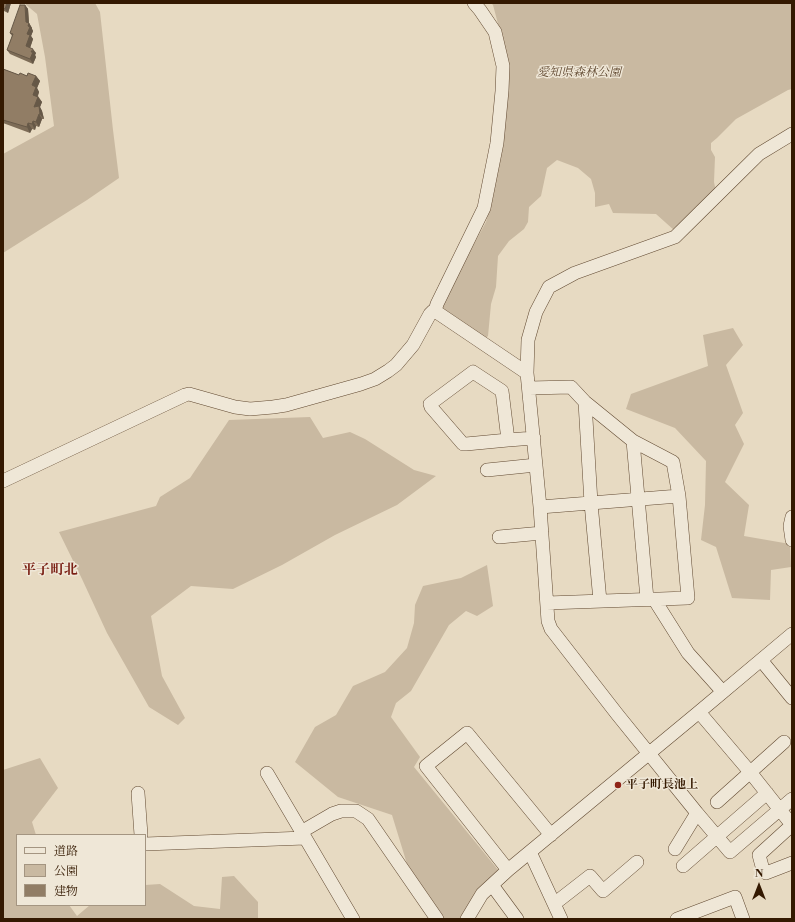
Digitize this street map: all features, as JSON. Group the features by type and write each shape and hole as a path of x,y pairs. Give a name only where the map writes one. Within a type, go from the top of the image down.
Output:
{"street":[{"path":"436,311 437,304 484,208 497,143 503,66 495,32 474,3"},
{"path":"792,134 759,154 675,237 575,273 549,287 536,312 528,340 527,373 540,507 546,603 548,621 551,629 617,714 730,852 792,799"},
{"path":"436,311 527,373"},
{"path":"3,481 185,395 189,394 250,410 286,405 361,384 388,371 396,365 413,345 430,314 436,311"},
{"path":"508,440 502,391 473,372 430,404 463,444 534,438"},
{"path":"529,388 571,387 585,402 633,441 673,462 678,496 688,598 546,603"},
{"path":"585,402 591,503 600,601"},
{"path":"633,441 651,599 688,653 723,692"},
{"path":"486,470 536,465"},
{"path":"540,507 678,496"},
{"path":"792,517 790,526 792,540"},
{"path":"499,537 542,533"},
{"path":"470,918 482,894 508,870 792,634"},
{"path":"761,660 792,698"},
{"path":"700,712 792,825 759,855 763,870 766,873 792,863"},
{"path":"508,870 426,766 467,733 551,835"},
{"path":"717,802 784,742"},
{"path":"267,773 353,919"},
{"path":"138,793 141,834"},
{"path":"683,866 767,794"},
{"path":"146,844 303,835 332,814 341,811 356,811 368,819 437,919"},
{"path":"675,849 697,813"},
{"path":"530,852 561,919"},
{"path":"554,904 590,876 603,891 637,862"},
{"path":"492,885 517,919"},
{"path":"677,919 735,897 743,919"}],"green space":[{"path":"24,3 95,3 100,12 119,178 3,253 3,154 54,126 45,57 37,14"},
{"name":"愛知県森林公園","path":"491,3 792,3 792,89 736,119 711,143 711,150 715,157 714,182 716,192 675,231 656,214 613,213 609,204 595,207 595,193 591,179 578,168 557,160 547,168 541,196 529,207 528,222 524,229 509,241 498,256 496,287 491,304 488,336 485,339 444,311 441,305 486,222 493,197 509,65 493,5"},
{"path":"733,328 743,345 726,365 743,413 735,425 744,444 725,482 749,505 744,536 790,544 791,567 771,570 770,600 732,598 716,547 701,540 705,505 706,461 675,428 626,409 631,394 708,366 703,335"},
{"path":"310,417 323,438 350,432 365,439 414,470 436,476 397,505 335,535 282,565 233,589 191,586 151,616 162,676 185,718 178,725 149,707 107,633 59,532 156,506 160,497 190,478 229,420"},
{"path":"487,565 493,606 477,616 466,611 449,625 411,691 396,703 391,717 420,757 414,767 499,871 462,919 443,919 407,864 392,815 338,797 295,762 315,727 336,715 353,686 385,672 407,648 414,623 415,605 423,586 461,578"},
{"path":"40,758 58,788 32,822 36,834 16,834 16,906 70,906 77,916 89,906 146,906 146,885 160,884 194,906 220,909 222,877 234,876 258,902 258,919 3,919 3,770"}],"building":[{"path":"3,3 7,3 5,9 3,8"},
{"path":"20,5 25,5 26,22 29,23 28,26 30,27 27,34 30,35 26,46 33,49 30,59 7,50 13,34 10,33"},
{"path":"3,69 19,75 20,73 27,76 28,73 36,76 32,85 36,87 33,95 38,97 34,107 39,106 40,114 36,122 33,121 32,124 28,123 27,127 3,120"}],"place":[{"name":"平子町長池上","path":"618,785"}],"district":[{"name":"平子町北","path":"50,571"}]}
